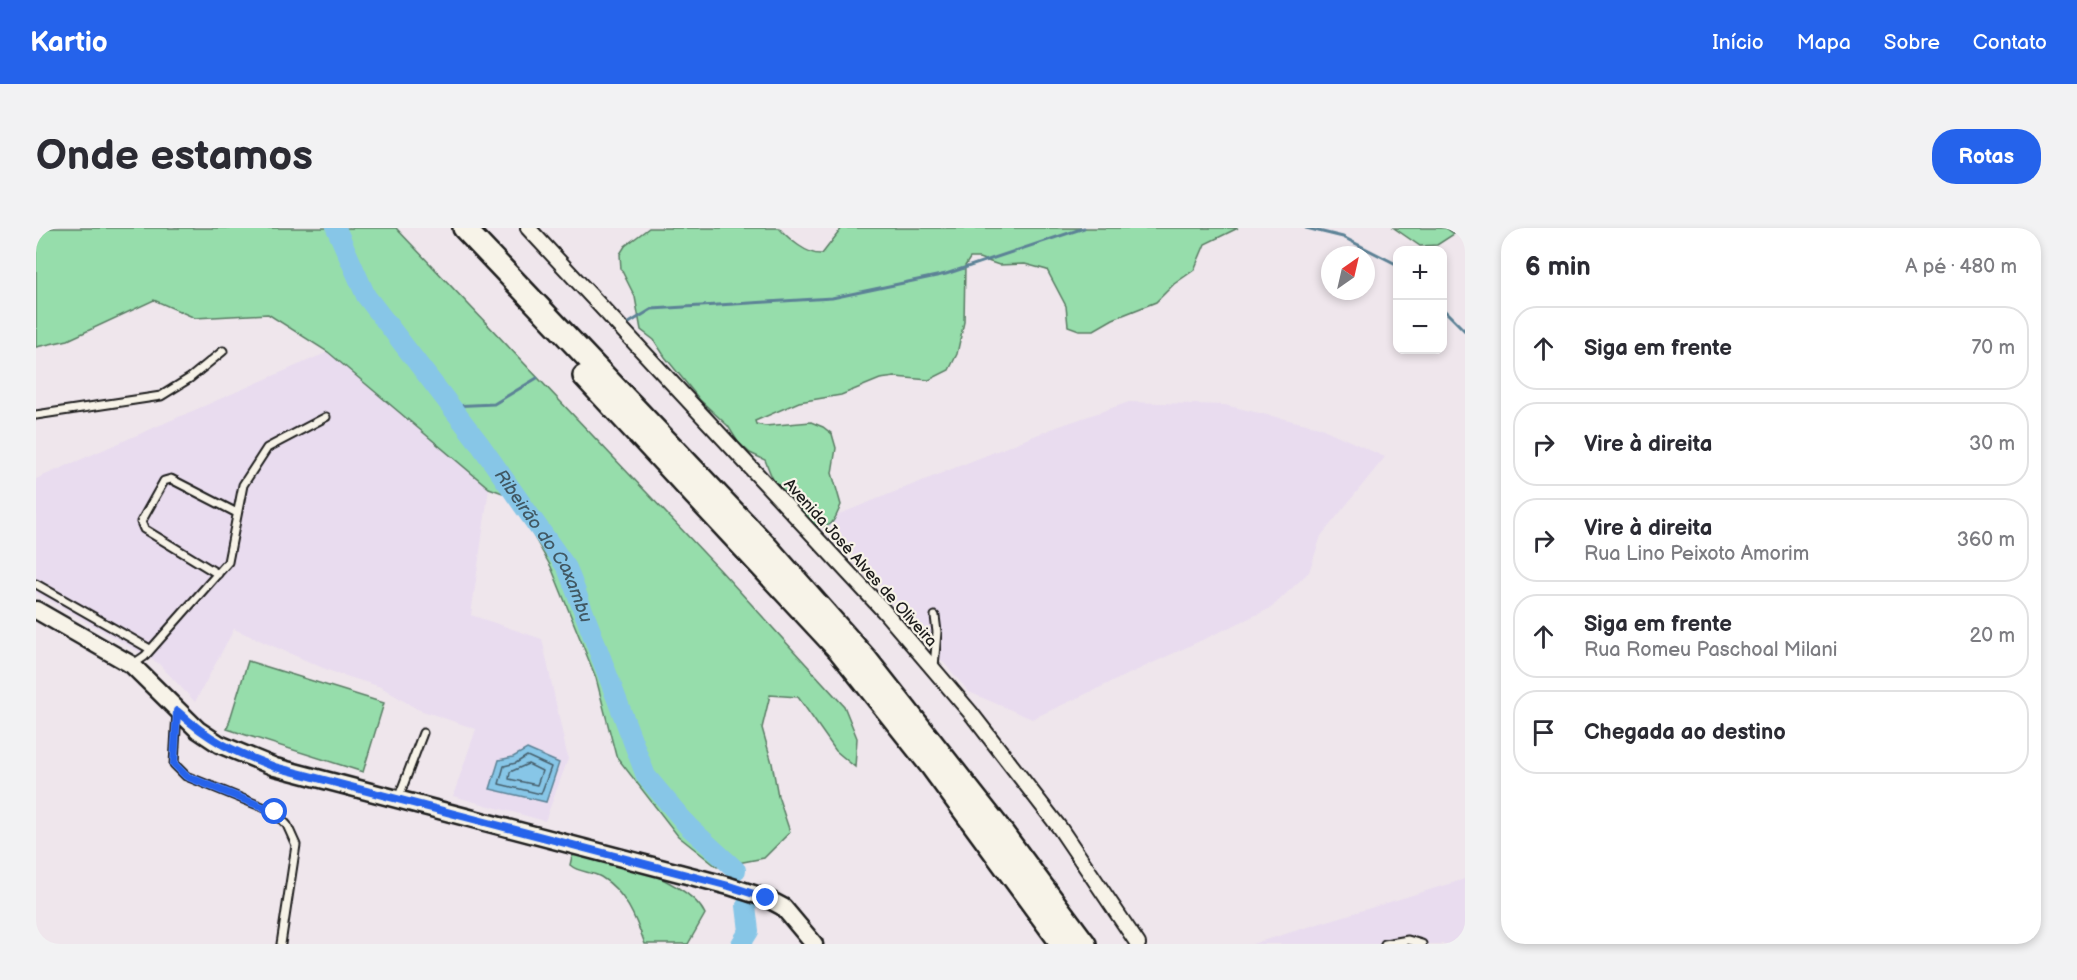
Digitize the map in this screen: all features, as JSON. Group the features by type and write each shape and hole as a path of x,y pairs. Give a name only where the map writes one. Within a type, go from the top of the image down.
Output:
{"main road":[{"path":"447,228 839,650 932,767 1062,944"},
{"path":"464,228 766,546 866,659 996,824 1085,944"}],"street":[{"name":"Avenida José Alves de Oliveira","path":"530,229 883,610 970,712 1059,827 1138,944"},
{"path":"36,610 132,665 198,730 219,744 245,756 275,767 729,886 766,898 783,907 814,944"}],"lane":[{"path":"36,415 161,396 190,378 224,351"},
{"path":"132,665 145,656 228,562 243,485 267,448 326,417"},
{"path":"218,574 144,529 141,522 164,481 171,479 237,513"},
{"path":"36,584 150,649"},
{"path":"934,670 937,632 935,616"},
{"path":"177,711 174,764 186,776 275,812 287,825 296,845 281,944"},
{"path":"398,799 423,733"},
{"path":"1386,944 1408,940 1422,944"}],"shaded area":[{"path":"328,352 489,488 471,615 542,639 568,759 545,821 453,796 476,729 417,709 381,687 330,671 234,629 195,702 158,663 36,593 36,479"},
{"path":"1129,402 1225,405 1319,427 1385,457 1321,536 1309,572 1271,608 1032,719 969,692 822,521 1054,428"},
{"path":"1465,879 1465,944 1252,944"}],"green space":[{"path":"36,228 396,228 721,571 844,706 857,738 855,767 836,751 798,697 770,695 762,728 778,796 790,832 764,858 717,867 678,836 616,756 596,678 551,567 511,496 489,488 328,352 268,314 195,318 154,300 68,340 36,347"},
{"path":"649,228 779,228 804,249 822,254 842,228 1238,228 1205,244 1194,270 1174,284 1156,302 1113,319 1094,330 1079,330 1068,326 1066,306 1047,270 1025,264 999,265 979,258 970,258 965,266 964,322 957,354 949,370 929,380 895,377 880,379 841,395 799,402 755,421 756,424 765,426 811,422 832,434 836,448 832,473 841,505 831,524 822,526 814,524 797,512 774,481 765,460 750,453 738,442 728,426 700,400 654,340 641,330 635,297 621,269 620,254 625,246"},
{"path":"1394,228 1446,228 1454,234 1437,245 1420,246"},
{"path":"248,661 384,703 363,772 227,729"},
{"path":"579,854 612,860 640,869 667,881 690,896 705,914 688,944 645,944 633,916 617,890 601,877 570,865 572,856"}],"water":[{"path":"527,749 559,763 546,802 490,789 499,760 513,757"}],"waterway":[{"name":"Ribeirão do Caxambu","path":"336,228 366,296 479,443 567,568 646,776 688,826 736,870"},
{"path":"629,323 652,309 832,298 946,274 1084,228"},
{"path":"1306,228 1343,237 1393,262"},
{"path":"1447,313 1465,331"},
{"path":"451,406 494,404 537,378"},
{"name":"Ribeirão do Caxambu","path":"741,944 749,931 746,906"}],"route":[{"path":"275,812 186,776 174,764 177,711 198,730 219,744 275,767 729,886 766,898"}]}
